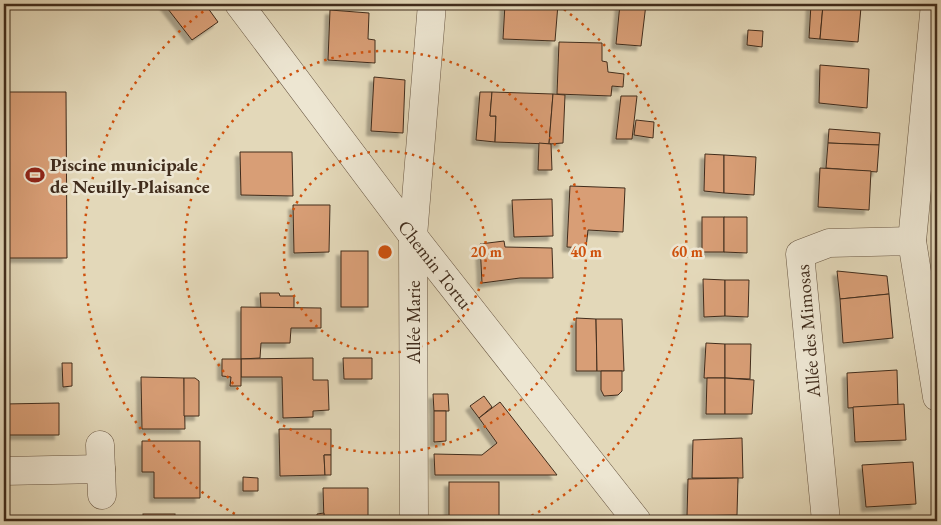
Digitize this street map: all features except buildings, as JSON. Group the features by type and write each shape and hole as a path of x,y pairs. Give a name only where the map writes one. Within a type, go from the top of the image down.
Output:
{"street":[{"name":"Chemin Tortu","path":"239,4 413,236 637,521"},
{"name":"Allée Marie","path":"414,521 413,236 432,4"},
{"path":"935,4 912,241 937,397"},
{"name":"Allée des Mimosas","path":"826,521 800,254 829,243 912,241"},
{"path":"4,471 101,470"}],"place":[{"name":"Piscine municipale de Neuilly-Plaisance","path":"35,175"}]}
